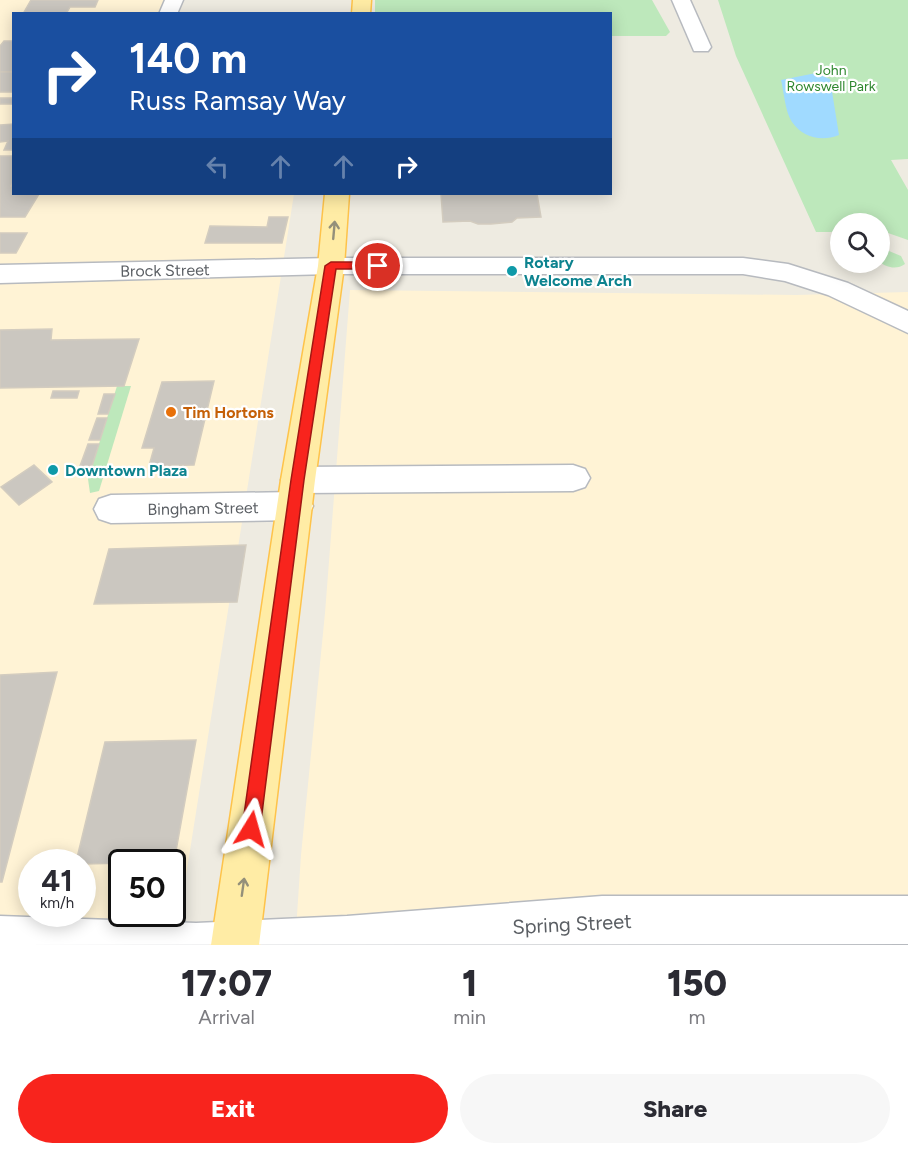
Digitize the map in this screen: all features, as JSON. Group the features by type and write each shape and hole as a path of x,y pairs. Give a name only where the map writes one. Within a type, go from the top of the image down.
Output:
{"main road":[{"path":"215,945 297,493 331,266 337,195"}],"street":[{"path":"681,0 700,47"},
{"name":"Brock Street","path":"0,274 331,266 743,266 788,273 838,290 908,323"},
{"name":"Bingham Street","path":"111,509 297,493 573,478"},
{"name":"Spring Street","path":"0,940 215,945 346,940 602,920 637,933 908,920"}],"shaded area":[{"path":"0,0 176,0 170,12 12,12 12,195 294,195 186,876 186,849 108,849 108,927 178,927 175,945 0,945"},
{"path":"350,290 796,295 908,292 908,945 295,945 301,855 325,613"}],"green space":[{"path":"375,0 652,0 670,32 666,36 612,36 612,12 375,12"},
{"name":"John Rowswell Park","path":"718,0 908,0 908,159 891,160 908,190 908,240 890,234 890,213 830,213 830,232 816,232 736,56"},
{"path":"890,251 901,256 905,264 890,267"},
{"path":"117,386 131,386 99,491 90,493 88,479"}],"water":[{"path":"816,73 830,79 839,135 833,137 813,137 802,132 792,122 786,107 781,80"}],"building":[{"path":"31,0 98,0 95,7 70,7 67,12 24,12"},
{"path":"4,41 12,41 12,72 0,72 0,46"},
{"path":"0,72 12,72 12,92 0,92"},
{"path":"0,98 12,98 12,104 0,104"},
{"path":"12,124 12,150 4,150 8,141 0,142 0,125"},
{"path":"0,156 12,156 12,195 38,195 25,217 0,217"},
{"path":"441,195 537,195 541,217 517,218 512,222 491,224 478,224 470,221 443,222"},
{"path":"269,217 288,217 282,243 205,243 210,226 267,227"},
{"path":"0,233 27,233 16,253 0,253"},
{"path":"52,329 51,340 139,339 124,386 0,388 0,330"},
{"path":"214,381 194,465 149,466 154,448 142,448 162,382"},
{"path":"53,391 79,391 77,398 51,398"},
{"path":"104,394 115,394 108,414 98,414"},
{"path":"97,418 107,418 100,440 89,440"},
{"path":"88,444 99,444 92,466 80,466"},
{"path":"34,465 52,482 19,505 1,487"},
{"path":"246,545 237,602 94,604 109,549"},
{"path":"57,672 2,882 0,882 0,675"},
{"path":"196,740 176,849 108,849 108,863 96,864 96,849 79,849 105,742"}],"place":[{"name":"Rotary Welcome Arch","path":"512,271"},
{"name":"Tim Hortons","path":"171,412"},
{"name":"Downtown Plaza","path":"53,470"}],"route":[{"path":"251,829 298,480 331,266 378,266"}]}
